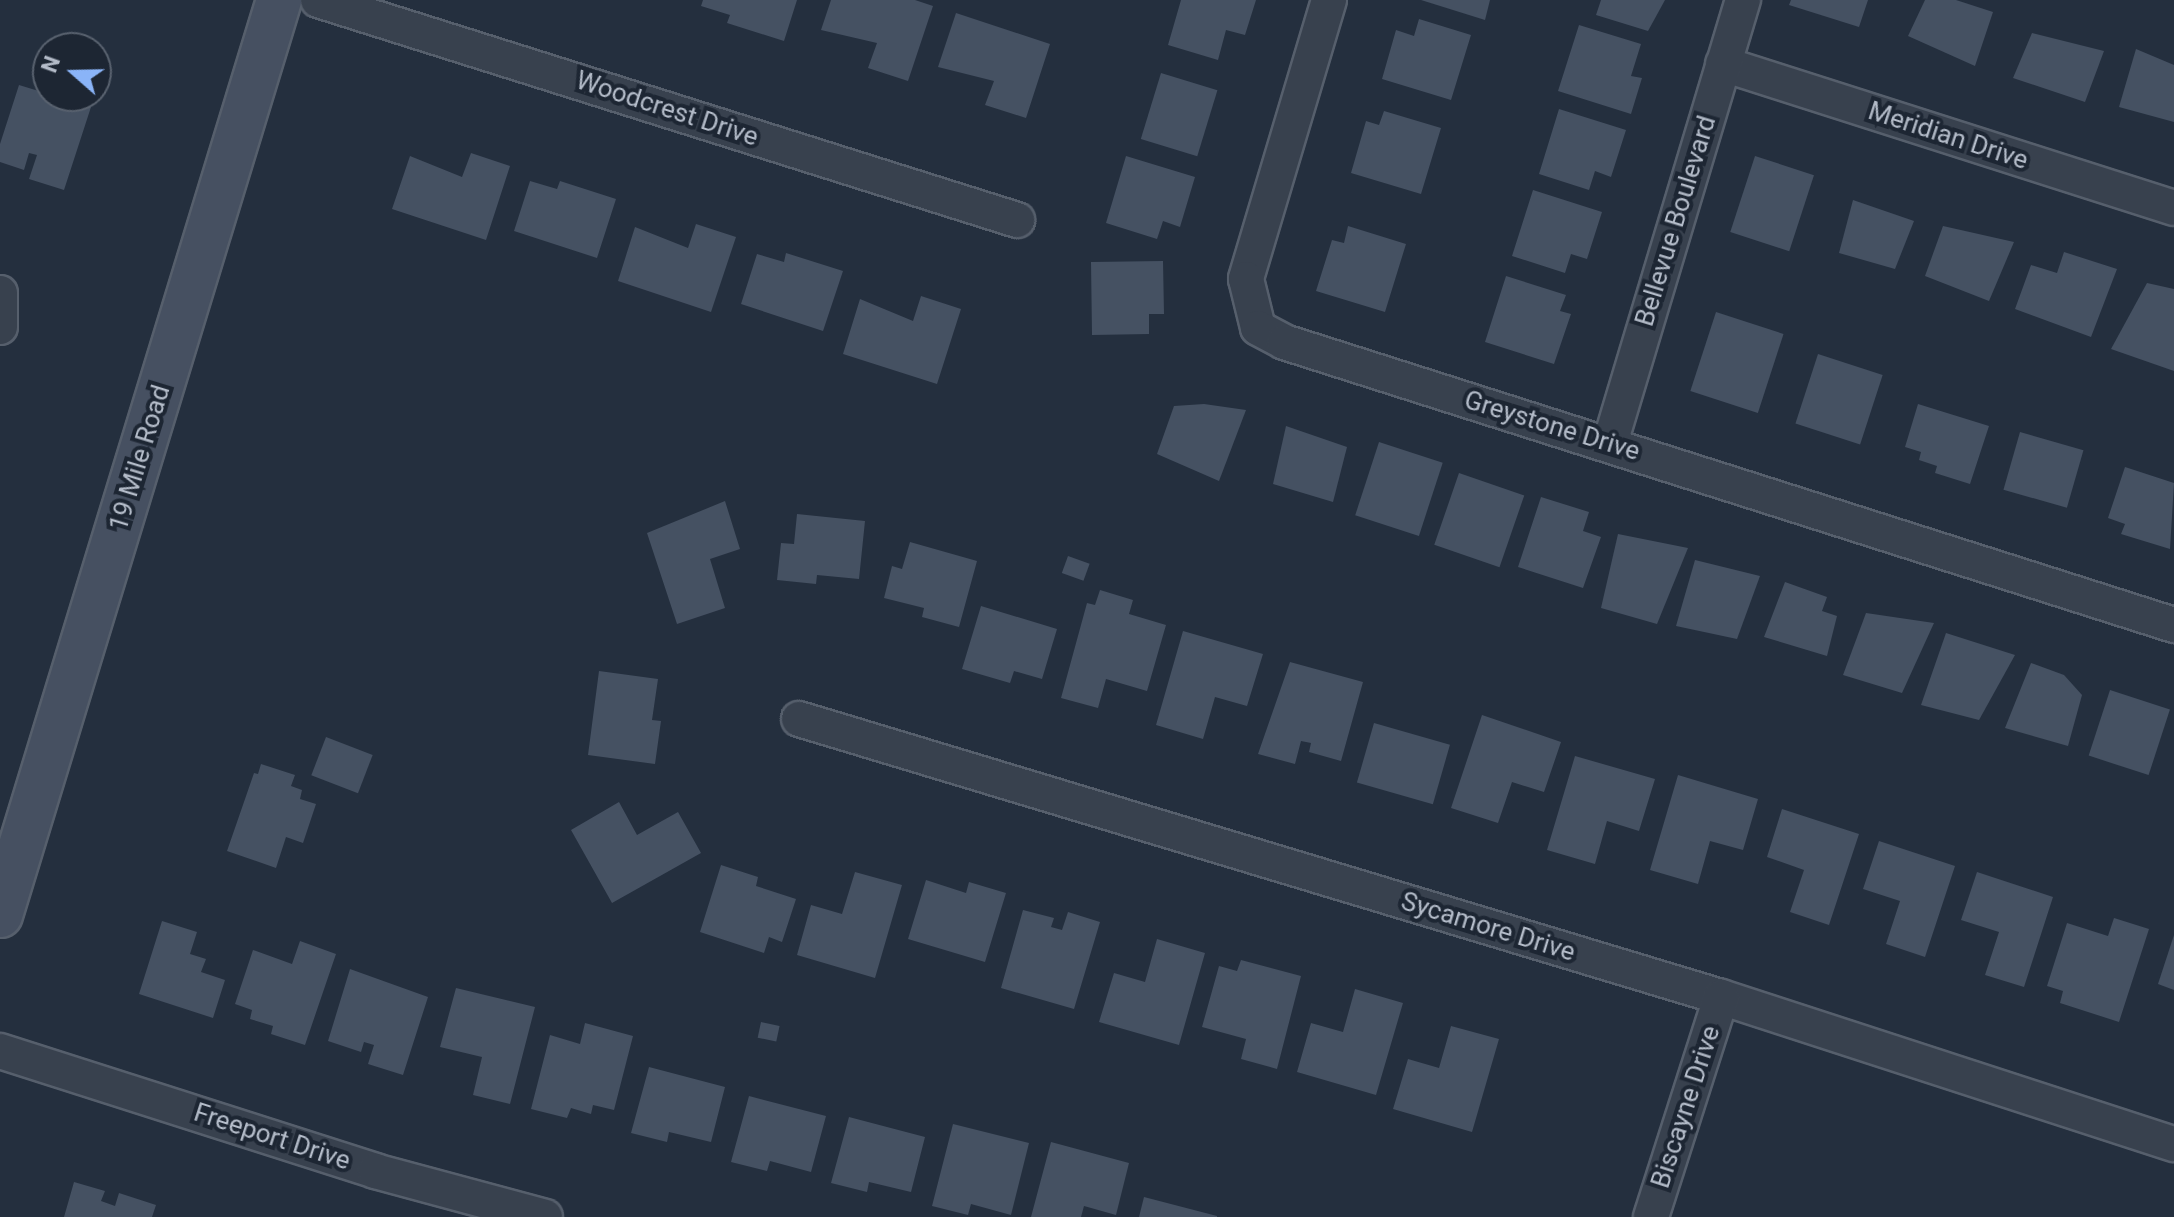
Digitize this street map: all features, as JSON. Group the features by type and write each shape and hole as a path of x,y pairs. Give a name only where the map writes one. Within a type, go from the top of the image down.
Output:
{"street":[{"name":"19 Mile Road","path":"0,915 279,0"},
{"name":"Woodcrest Drive","path":"318,0 1017,220"},
{"name":"Greystone Drive","path":"1329,0 1246,279 1258,328 1284,342 1610,443 2174,625"},
{"name":"Bellevue Boulevard","path":"1610,443 1743,0"},
{"name":"Meridian Drive","path":"1723,64 2174,208"},
{"path":"0,293 0,327"},
{"name":"Sycamore Drive","path":"799,719 1721,997 2174,1144"},
{"name":"Biscayne Drive","path":"1651,1217 1721,997"},
{"name":"Freeport Drive","path":"0,1051 375,1171 545,1217"}],"building":[{"path":"703,0 797,0 784,41 727,23 730,15 701,6"},
{"path":"831,0 915,0 933,6 908,81 868,68 877,43 821,30"},
{"path":"1181,0 1256,0 1245,35 1226,30 1218,60 1168,45"},
{"path":"1421,0 1490,0 1485,20"},
{"path":"1601,0 1665,0 1648,31 1596,15"},
{"path":"1791,0 1868,0 1859,27 1789,5"},
{"path":"1925,0 1956,0 1993,12 1975,66 1908,36"},
{"path":"956,13 1050,44 1026,118 985,105 994,81 938,67"},
{"path":"1419,19 1471,35 1451,100 1382,79 1396,30 1414,36"},
{"path":"1579,25 1641,44 1631,76 1642,78 1631,114 1558,91"},
{"path":"2032,33 2104,51 2085,102 2013,78"},
{"path":"2136,49 2174,65 2174,122 2119,107"},
{"path":"1161,73 1217,90 1197,156 1141,139"},
{"path":"19,85 32,89 32,112 89,112 64,190 29,179 37,155 29,153 24,170 0,162 0,144"},
{"path":"1559,109 1626,130 1611,177 1595,171 1589,190 1539,174"},
{"path":"1384,111 1441,128 1421,194 1351,173 1366,121 1379,125"},
{"path":"471,153 510,166 486,240 392,209 410,156 462,177"},
{"path":"1126,156 1195,177 1180,227 1163,221 1157,239 1106,223"},
{"path":"1755,156 1814,175 1789,251 1730,232"},
{"path":"530,181 557,189 560,181 616,199 597,258 514,231"},
{"path":"1533,190 1602,212 1587,259 1571,254 1565,273 1512,256"},
{"path":"1853,200 1914,221 1895,269 1839,253"},
{"path":"696,224 736,237 711,312 618,281 635,227 688,248"},
{"path":"1348,226 1406,244 1385,312 1316,291 1332,240 1344,243"},
{"path":"1943,226 2014,242 1989,301 1925,276"},
{"path":"2064,252 2117,269 2091,337 2015,309 2031,265 2057,273"},
{"path":"786,253 843,271 823,331 741,304 757,254 784,262"},
{"path":"1163,261 1164,314 1149,314 1149,334 1092,335 1091,262"},
{"path":"1506,276 1566,295 1560,311 1571,314 1554,364 1485,342"},
{"path":"2147,283 2174,289 2174,371 2111,349"},
{"path":"921,296 961,309 937,384 843,354 860,299 913,321"},
{"path":"1716,312 1784,334 1758,413 1690,391"},
{"path":"1818,354 1883,375 1860,444 1795,423"},
{"path":"1204,404 1246,410 1219,481 1157,454 1174,406"},
{"path":"1918,404 1989,426 1970,484 1935,473 1937,466 1919,460 1921,452 1905,447"},
{"path":"1286,426 1347,447 1333,502 1273,484"},
{"path":"2020,432 2083,450 2067,508 2003,490"},
{"path":"1379,442 1443,463 1419,536 1355,515"},
{"path":"2125,467 2174,483 2170,549 2121,534 2125,524 2108,518"},
{"path":"1459,473 1524,495 1499,567 1434,545"},
{"path":"1541,497 1589,512 1583,531 1601,537 1583,588 1518,567"},
{"path":"725,501 740,549 710,559 725,608 677,624 647,533"},
{"path":"797,514 865,521 859,579 817,575 816,584 777,580 781,543 794,544"},
{"path":"1618,534 1688,548 1657,624 1601,608"},
{"path":"910,542 977,561 959,627 922,617 924,608 884,598 892,566 902,569"},
{"path":"1068,556 1090,564 1083,581 1062,573"},
{"path":"1695,560 1760,576 1737,639 1676,626"},
{"path":"1785,582 1827,597 1822,611 1837,616 1827,656 1764,637"},
{"path":"1100,590 1133,600 1129,614 1166,625 1147,691 1106,679 1098,708 1061,698 1087,603 1095,605"},
{"path":"981,606 1057,629 1042,679 1014,671 1010,683 962,669"},
{"path":"1866,613 1934,623 1902,693 1843,675"},
{"path":"1183,631 1263,654 1247,706 1215,697 1203,739 1156,725"},
{"path":"1946,633 2015,655 1979,720 1921,705"},
{"path":"1290,662 1363,682 1341,761 1309,752 1311,743 1301,741 1295,764 1258,754"},
{"path":"2031,663 2064,675 2082,695 2068,746 2005,728"},
{"path":"599,671 658,679 652,720 661,721 655,764 588,755"},
{"path":"2110,690 2170,709 2149,775 2089,756"},
{"path":"1482,715 1561,742 1544,792 1512,782 1498,823 1451,808"},
{"path":"1374,723 1450,745 1433,804 1357,783"},
{"path":"326,737 373,755 358,793 311,775"},
{"path":"1575,756 1655,779 1639,831 1607,821 1595,864 1547,850"},
{"path":"261,764 295,775 291,786 302,790 300,799 316,804 303,843 286,837 276,868 227,851 254,773 258,774"},
{"path":"1678,775 1758,799 1743,850 1710,841 1698,884 1650,870"},
{"path":"619,802 637,835 678,812 701,853 612,903 571,830"},
{"path":"1782,809 1859,834 1829,925 1790,912 1804,870 1767,857"},
{"path":"1879,841 1955,866 1925,957 1886,944 1900,901 1863,889"},
{"path":"721,865 758,877 756,886 796,899 782,942 769,937 764,953 700,932"},
{"path":"855,872 902,885 875,978 797,955 811,905 842,914"},
{"path":"1977,872 2053,897 2024,987 1985,975 1999,932 1961,920"},
{"path":"926,880 966,893 969,882 1006,893 985,962 908,939"},
{"path":"1023,910 1054,918 1051,927 1062,930 1068,912 1100,922 1074,1009 1001,988"},
{"path":"2114,918 2149,929 2119,1022 2060,1003 2063,991 2047,986 2067,923 2108,936"},
{"path":"162,921 197,932 190,954 206,959 201,972 225,980 213,1018 139,994"},
{"path":"2174,935 2174,990 2158,984"},
{"path":"1157,939 1205,953 1179,1045 1099,1022 1114,973 1145,982"},
{"path":"300,941 336,954 305,1045 271,1034 273,1026 250,1019 252,1010 235,1004 253,950 292,964"},
{"path":"1241,960 1301,976 1277,1069 1241,1059 1246,1039 1202,1027 1219,966 1237,971"},
{"path":"350,969 428,997 403,1075 368,1064 374,1045 364,1042 361,1052 328,1041"},
{"path":"456,988 535,1007 510,1104 473,1095 482,1057 440,1047"},
{"path":"1355,989 1403,1003 1376,1095 1297,1072 1311,1023 1343,1032"},
{"path":"761,1022 780,1026 776,1042 758,1038"},
{"path":"585,1023 633,1036 614,1110 593,1105 591,1114 571,1108 567,1118 531,1109 550,1035 580,1044"},
{"path":"1451,1026 1499,1039 1472,1132 1393,1109 1408,1059 1439,1068"},
{"path":"649,1067 725,1087 711,1142 669,1132 667,1142 631,1133"},
{"path":"749,1096 826,1116 811,1172 770,1161 767,1171 731,1162"},
{"path":"849,1117 925,1137 911,1192 869,1182 867,1192 831,1183"},
{"path":"953,1124 1029,1143 1011,1215 971,1204 968,1215 932,1206"},
{"path":"1051,1142 1129,1163 1116,1215 1084,1206 1081,1217 1031,1217"},
{"path":"74,1182 105,1191 101,1201 115,1206 119,1193 156,1205 152,1217 64,1217"},
{"path":"1144,1197 1217,1216 1217,1217 1139,1217"}]}
